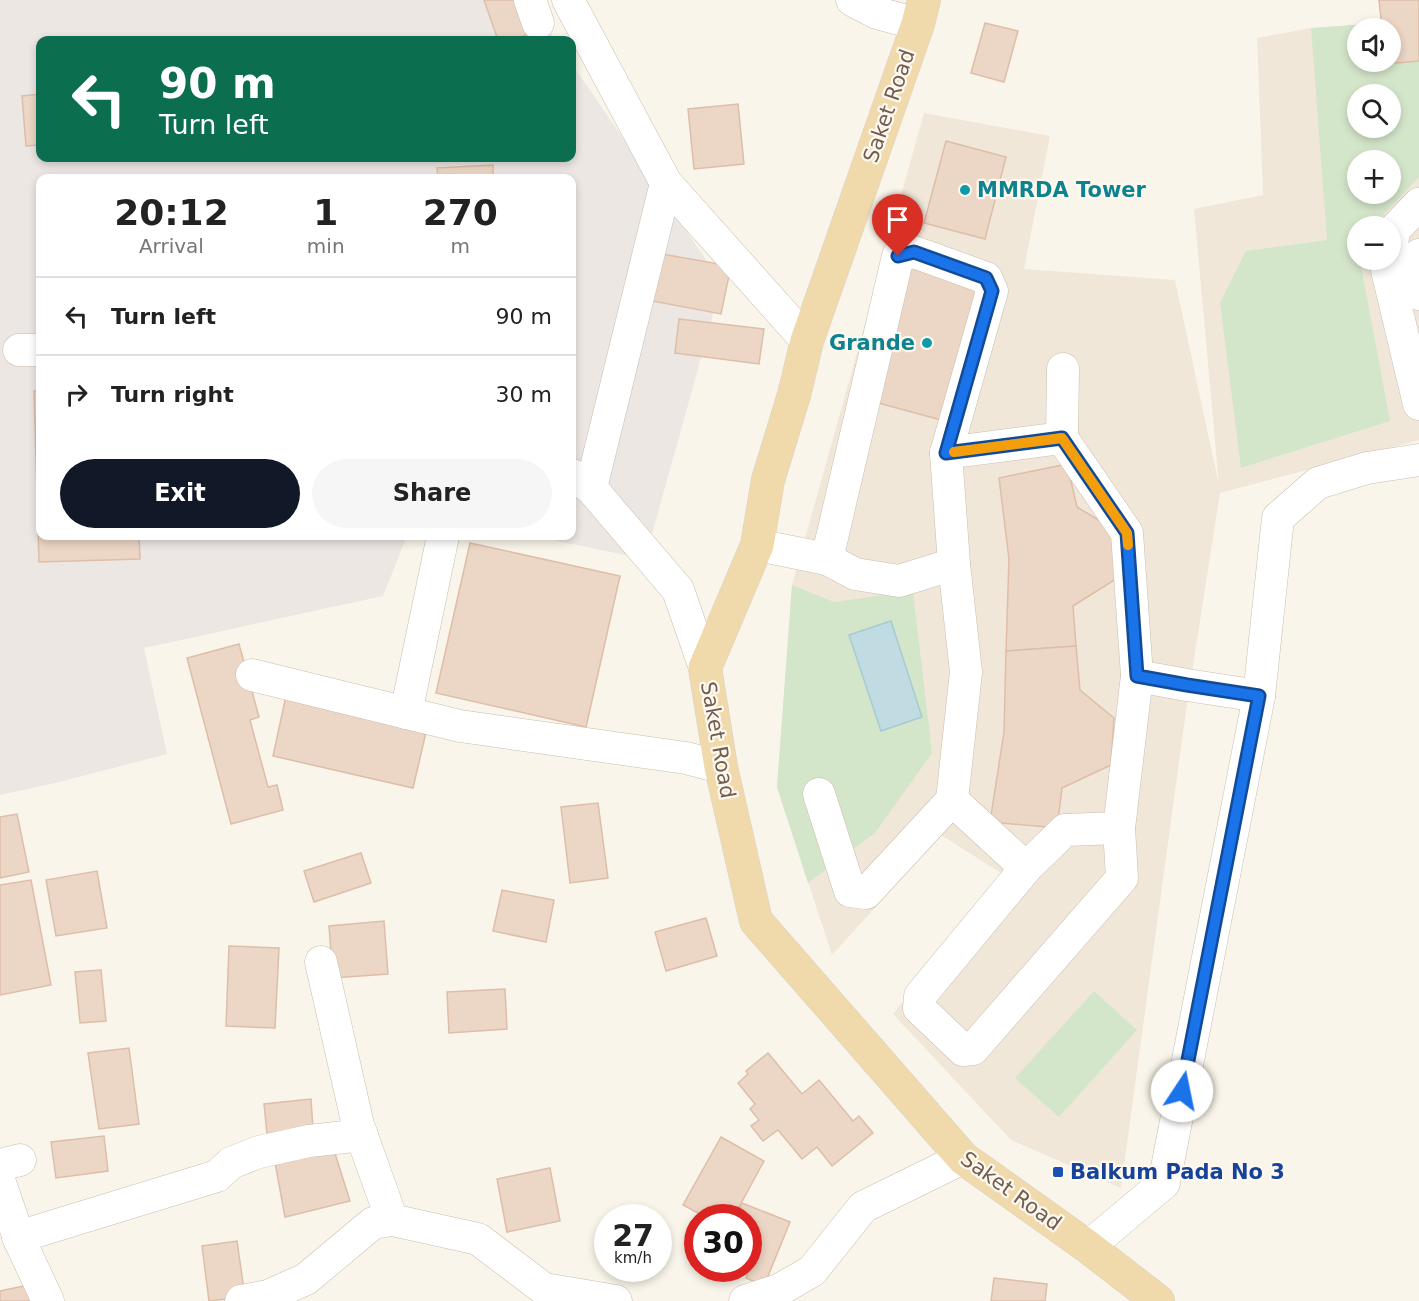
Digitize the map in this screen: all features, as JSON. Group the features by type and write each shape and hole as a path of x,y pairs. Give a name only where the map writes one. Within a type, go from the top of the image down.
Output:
{"main road":[{"name":"Saket Road","path":"921,12 807,341 794,395 768,480 757,545 705,668 721,767 756,921 963,1158 1088,1247 1158,1301"}],"street":[{"path":"568,0 666,183 807,341"},
{"path":"852,0 878,13 921,12"},
{"path":"666,183 581,482 678,590 705,668"},
{"path":"1401,223 1419,204"},
{"path":"819,794 850,891 866,893 952,800 966,672 954,564 946,453 992,291 986,278 914,252 898,256 826,559"},
{"path":"1419,255 1407,269 1407,283 1419,294"},
{"path":"1387,270 1419,404"},
{"path":"1063,369 1062,438 1127,533 1137,676 1119,828 1122,878 973,1049 963,1050 920,1008 920,996 1026,868 1065,830 1119,828"},
{"path":"946,453 1062,438"},
{"path":"1088,1247 1164,1184 1259,696 1278,518 1318,483 1367,468 1419,460"},
{"path":"406,712 442,540"},
{"path":"757,545 826,559 855,574 899,581 954,564"},
{"path":"252,675 460,726 686,758 721,767"},
{"path":"1137,676 1259,696"},
{"path":"952,800 1026,868"},
{"path":"321,962 358,1125 392,1220"},
{"path":"18,1237 217,1176 231,1163 259,1152 362,1135"},
{"path":"745,1301 780,1290 812,1270 863,1207 963,1158"},
{"path":"0,1183 18,1237 48,1301"},
{"path":"241,1301 268,1296 306,1279 373,1223 392,1220 478,1239 544,1289 616,1301"}],"shaded area":[{"path":"0,0 528,0 552,36 36,36 36,162 576,162 576,70 722,283 645,559 552,540 576,540 576,174 36,174 36,540 405,540 383,596 144,648 167,754 0,795"},
{"path":"1419,0 1419,440 1220,493 1186,711 1121,1188 1011,1140 893,1014 1004,875 941,835 832,955 777,787 792,585 924,113 1050,136 1024,269 1175,280 1219,485 1194,209 1263,195 1257,38 1311,28 1347,25 1347,72 1401,72 1401,18 1389,18"}],"green space":[{"path":"1379,0 1419,0 1419,177 1401,196 1401,150 1347,150 1347,204 1394,204 1382,216 1347,216 1347,270 1362,270 1390,421 1241,468 1220,303 1246,251 1327,240 1311,28 1347,25 1347,72 1401,72 1401,18 1381,18"},
{"path":"792,585 834,602 913,591 932,753 875,833 808,883 777,787"},
{"path":"1094,991 1137,1030 1059,1117 1015,1078"}],"water":[{"path":"891,621 922,717 881,731 849,635"}],"building":[{"path":"484,0 526,0 537,31 523,36 497,36"},
{"path":"1379,0 1419,0 1419,61 1401,63 1401,18 1381,18"},
{"path":"985,23 1018,31 1004,82 971,73"},
{"path":"36,94 36,145 26,146 22,96"},
{"path":"738,104 744,164 694,169 688,109"},
{"name":"MMRDA Tower","path":"946,141 1006,157 985,239 924,223"},
{"path":"493,165 493,174 438,174 437,168"},
{"path":"656,253 731,266 721,314 647,300"},
{"name":"Grande","path":"910,264 984,284 945,421 871,401"},
{"path":"679,319 764,329 759,364 675,353"},
{"path":"34,391 36,391 36,459"},
{"path":"1067,464 1077,507 1115,530 1119,577 1073,606 1076,646 1006,651 1009,559 999,478"},
{"path":"38,540 139,540 140,559 39,562"},
{"path":"470,543 620,576 586,727 436,693"},
{"path":"239,644 259,717 250,720 268,787 277,785 283,810 231,824 187,658"},
{"path":"1076,646 1080,690 1114,718 1111,765 1062,788 1057,828 990,822 1004,732 1006,651"},
{"path":"286,696 427,728 413,788 273,756"},
{"path":"598,803 608,878 570,883 561,807"},
{"path":"17,814 29,872 0,878 0,817"},
{"path":"361,853 371,883 314,902 304,871"},
{"path":"97,871 107,928 56,936 46,880"},
{"path":"31,880 51,985 0,995 0,885"},
{"path":"502,890 554,900 546,942 493,931"},
{"path":"706,918 717,956 666,971 655,932"},
{"path":"384,921 388,974 333,978 329,926"},
{"path":"229,946 279,948 275,1028 226,1026"},
{"path":"101,970 106,1021 80,1023 75,972"},
{"path":"505,989 507,1029 449,1033 447,992"},
{"path":"129,1048 139,1124 99,1129 88,1053"},
{"path":"768,1053 802,1094 819,1080 853,1121 859,1116 873,1133 832,1166 817,1147 802,1159 778,1130 763,1141 751,1126 759,1120 750,1109 755,1104 738,1083 748,1074 746,1071"},
{"path":"311,1099 313,1129 267,1134 264,1104"},
{"path":"104,1136 108,1171 56,1178 51,1142"},
{"path":"721,1137 764,1161 741,1204 683,1205"},
{"path":"333,1147 350,1201 285,1217 274,1157"},
{"path":"550,1168 560,1221 507,1232 497,1179"},
{"path":"762,1211 790,1222 764,1286 755,1282 762,1282"},
{"path":"237,1241 245,1297 209,1301 202,1246"},
{"path":"994,1278 1047,1284 1045,1301 991,1301"},
{"path":"33,1284 35,1301 0,1301 0,1291"}],"slow traffic":[{"path":"954,452 1062,438 1127,533 1128,545"}],"place":[{"name":"MMRDA Tower","path":"965,190"},
{"name":"Grande","path":"927,343"},
{"name":"Balkum Pada No 3","path":"1058,1172"}],"route":[{"path":"898,256 914,252 986,278 992,291 946,453 1062,438 1127,533 1137,676 1259,696 1182,1091"}]}
